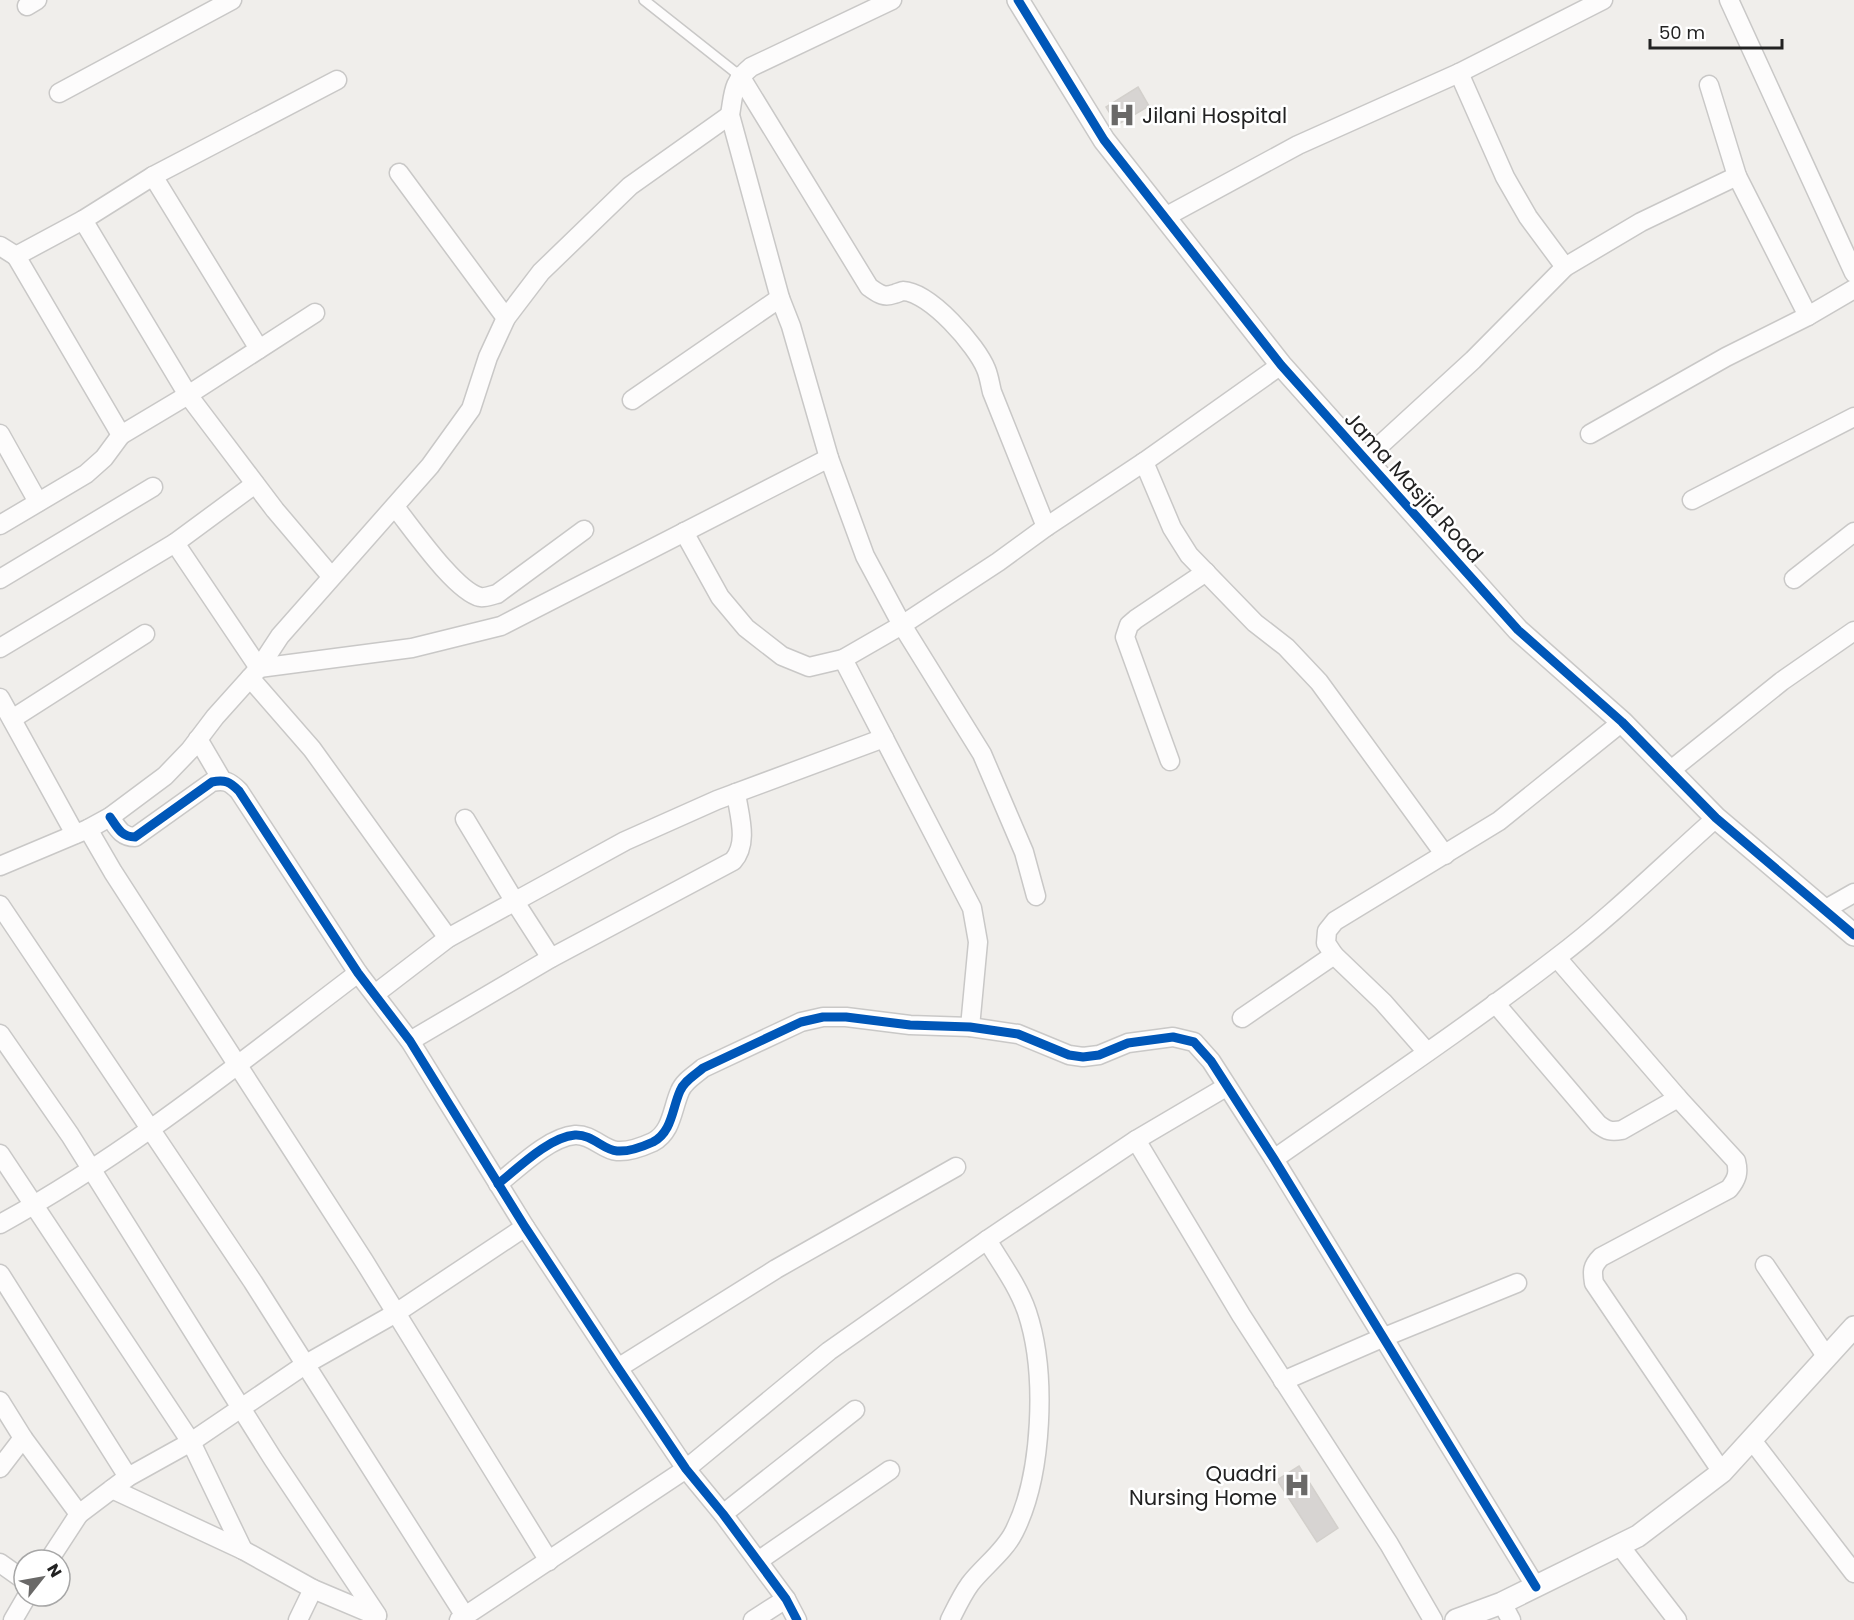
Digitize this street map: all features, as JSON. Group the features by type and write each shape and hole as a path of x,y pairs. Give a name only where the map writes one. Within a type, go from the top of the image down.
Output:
{"street":[{"path":"59,93 232,0"},
{"path":"892,0 751,67 740,76 735,86 730,115 780,298 791,326 829,458 865,556 902,625 982,754 1024,852 1036,896"},
{"name":"Jama Masjid Road","path":"1018,0 1104,140 1281,365 1365,459 1518,630 1622,722 1716,818 1854,935"},
{"path":"1164,217 1298,145 1459,73 1603,0"},
{"path":"1729,0 1854,273"},
{"path":"1459,73 1505,177 1528,217 1566,267"},
{"path":"740,76 869,287 881,296 903,291 922,298 974,345 987,370 992,392 1046,527"},
{"path":"16,256 83,220 153,176 337,80"},
{"path":"1709,85 1737,176 1808,316"},
{"path":"2,862 110,817 165,776 254,673 280,636 331,576 430,466 471,409 488,357 506,318 541,272 630,186 730,115"},
{"path":"399,173 506,318"},
{"path":"153,176 259,349"},
{"path":"1365,459 1473,360 1566,267 1641,222 1737,176"},
{"path":"83,220 188,395 255,484 331,576"},
{"path":"0,246 16,256 121,435"},
{"path":"1590,434 1726,357 1808,316 1854,289"},
{"path":"632,400 780,298"},
{"path":"0,525 86,474 104,458 121,435 188,395 315,313"},
{"path":"684,532 720,597 746,628 782,656 809,667 843,659 902,625 998,562 1281,365"},
{"path":"1692,501 1854,417"},
{"path":"0,434 38,502"},
{"path":"254,673 412,648 501,626 829,458"},
{"path":"1144,462 1172,528 1189,555 1255,623 1286,647 1319,682 1445,855"},
{"path":"0,648 175,543 255,484"},
{"path":"0,579 153,487"},
{"path":"395,507 450,575 468,593 482,598 497,594 584,530"},
{"path":"1794,579 1854,532"},
{"path":"175,543 254,673 312,749 448,938"},
{"path":"1170,761 1125,637 1129,625 1136,619 1206,572"},
{"path":"1671,770 1782,681 1854,631"},
{"path":"12,718 145,634"},
{"path":"843,659 972,908 978,942 970,1027"},
{"path":"0,698 81,831 113,872 396,1313 549,1561"},
{"path":"1427,1052 1383,1002 1334,955 1326,943 1327,931 1335,921 1499,821 1622,722"},
{"path":"375,994 448,938 625,841 736,793 884,738"},
{"path":"198,739 222,780"},
{"path":"110,817 122,834 135,837 212,782 222,780 230,782 239,791 358,973 410,1041 525,1227 618,1368 686,1468 786,1599 797,1620"},
{"path":"410,1041 551,958 733,861 741,848 743,839 736,793"},
{"path":"1274,1159 1454,1035 1557,958 1716,818"},
{"path":"465,819 514,902 551,958"},
{"path":"1824,910 1854,893"},
{"path":"0,905 306,1364 462,1618 686,1468 829,1351 987,1240 1136,1140 1226,1087"},
{"path":"1242,1018 1334,955"},
{"path":"1557,958 1678,1098 1736,1161 1739,1171 1737,1180 1729,1189 1601,1257 1594,1263 1592,1272 1594,1283 1722,1472"},
{"path":"0,1224 34,1205 150,1129 358,973"},
{"path":"1495,1003 1598,1124 1606,1130 1612,1132 1622,1130 1678,1098"},
{"path":"498,1184 545,1147 564,1137 578,1135 592,1138 616,1151 634,1149 655,1141 668,1127 681,1089 703,1068 801,1022 823,1017 846,1017 910,1025 970,1027 1018,1034 1069,1055 1083,1057 1099,1055 1128,1043 1173,1037 1194,1042 1211,1061 1274,1159 1536,1587"},
{"path":"0,1034 70,1135 273,1459 380,1618"},
{"path":"1136,1140 1283,1382 1389,1544 1433,1620"},
{"path":"0,1154 191,1442 243,1550"},
{"path":"618,1368 776,1269 956,1167"},
{"path":"57,1548 79,1514 128,1477 191,1442 306,1364 396,1313 525,1227"},
{"path":"950,1620 969,1585 998,1555 1014,1533 1030,1489 1038,1427 1038,1365 1027,1313 1018,1291 987,1240"},
{"path":"1765,1265 1826,1356"},
{"path":"0,1274 128,1477"},
{"path":"1283,1382 1517,1282"},
{"path":"1456,1620 1506,1612 1536,1587 1638,1536 1722,1472 1854,1327"},
{"path":"0,1401 23,1438 79,1514"},
{"path":"723,1514 855,1410"},
{"path":"0,1468 23,1438"},
{"path":"1751,1439 1854,1573"},
{"path":"758,1561 890,1470"},
{"path":"112,1489 243,1550 314,1589 380,1618"},
{"path":"1620,1546 1677,1620"},
{"path":"298,1620 314,1589"},
{"path":"753,1620 786,1599"}],"lane":[{"path":"644,0 740,76"}],"building":[{"path":"1138,87 1149,106 1117,125 1106,107"},
{"path":"1299,1466 1338,1528 1317,1542 1277,1480"}],"cycle path":[{"path":"1018,0 1104,140 1281,365 1365,459 1518,630 1622,722 1716,818 1854,935"},
{"path":"110,817 123,833 135,837 212,782 227,782 239,791 358,973 410,1041 525,1227 618,1368 686,1469 723,1514 786,1599 797,1620"},
{"path":"498,1184 534,1154 565,1137 581,1135 617,1151 631,1150 653,1142 668,1126 682,1087 703,1068 801,1022 823,1017 846,1017 910,1025 970,1027 1018,1034 1069,1055 1083,1057 1099,1055 1128,1043 1173,1037 1194,1042 1211,1061 1274,1159 1536,1587"}],"place":[{"name":"Jilani Hospital","path":"1122,115"},
{"name":"Quadri Nursing Home","path":"1297,1485"}]}
